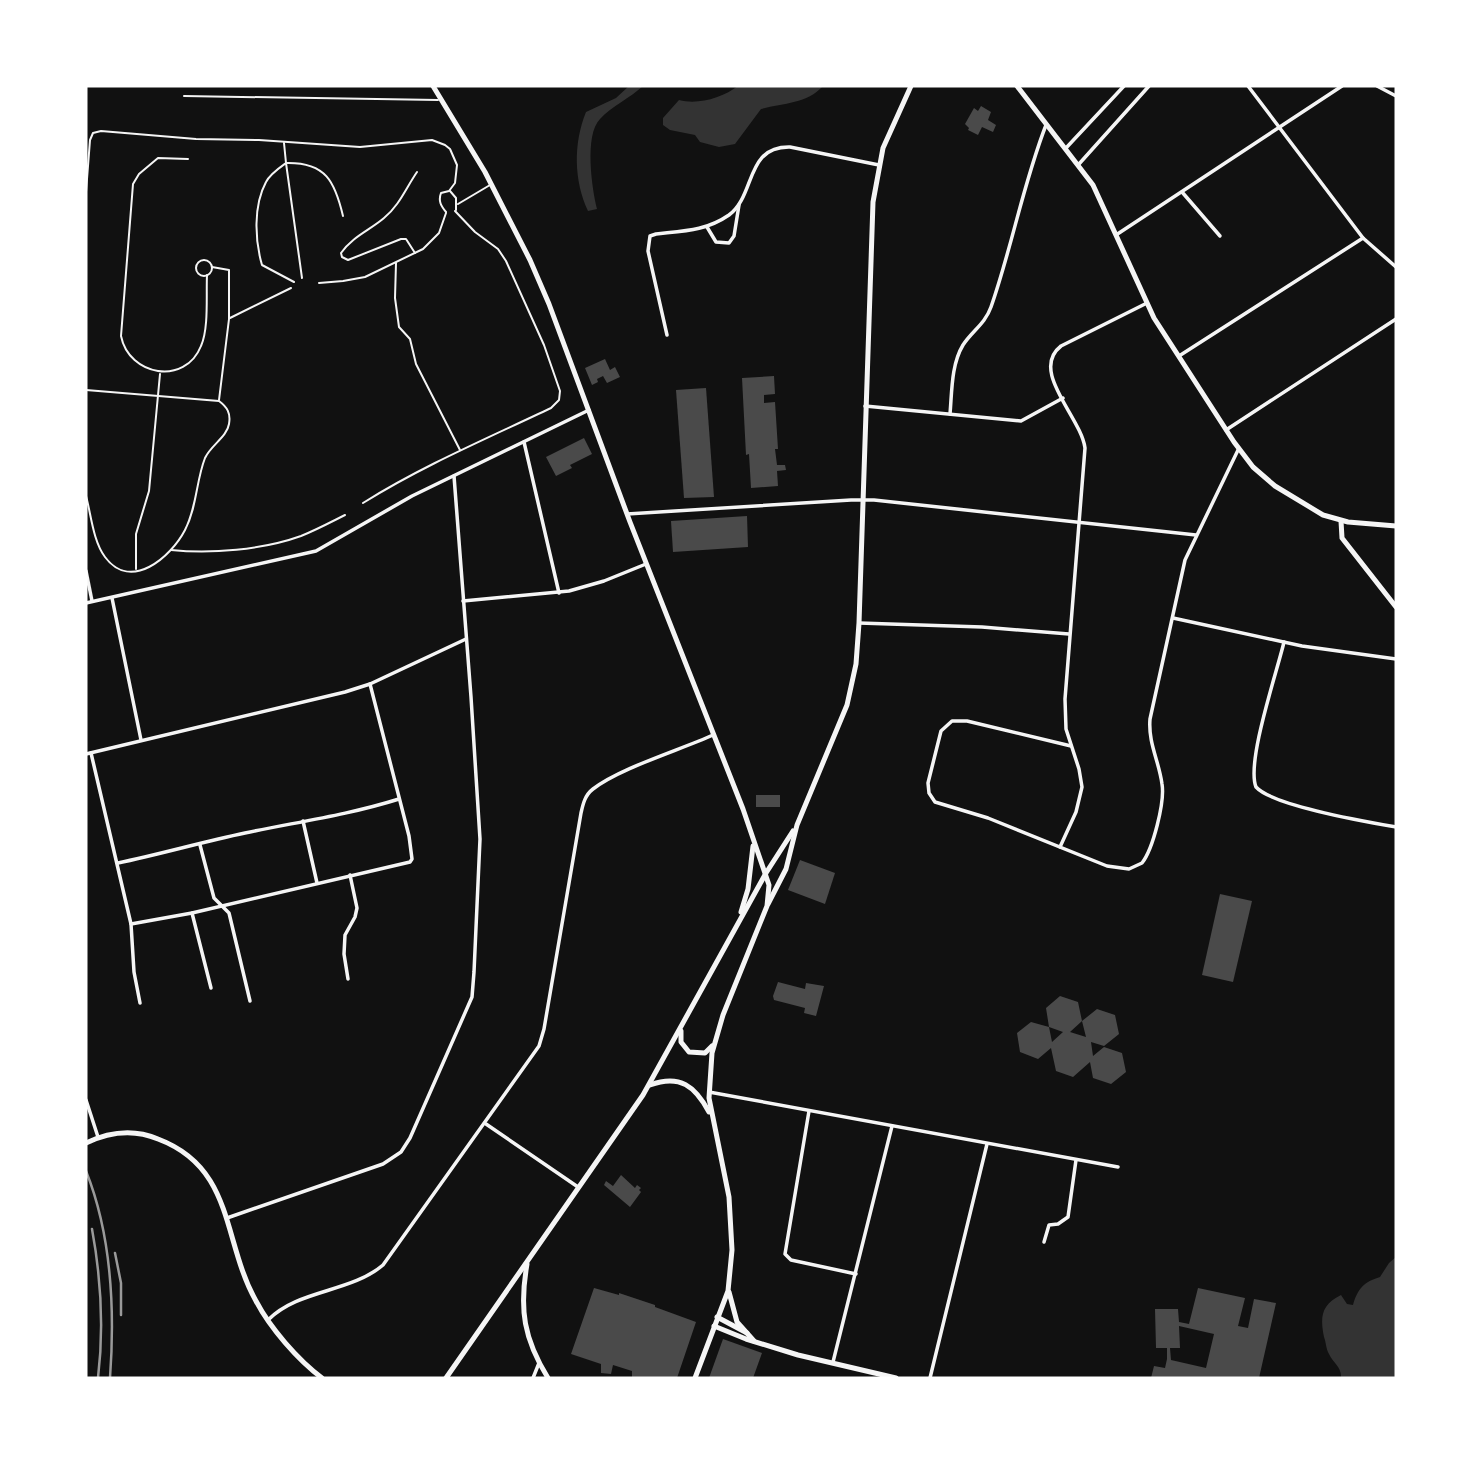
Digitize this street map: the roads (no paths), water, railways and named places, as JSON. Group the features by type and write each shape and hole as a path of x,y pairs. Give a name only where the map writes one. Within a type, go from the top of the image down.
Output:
{"main road":[{"path":"433,86 491,184 542,289 770,889 767,906 713,1045 709,1092 731,1208 732,1240 728,1291 695,1378"},
{"path":"767,906 786,869 797,825 847,705 854,675 859,623 872,213 878,165 911,86"},
{"path":"1017,86 1093,184 1147,303 1178,357 1226,430 1260,474 1318,513 1341,521 1396,526"},
{"path":"1341,521 1342,538 1396,607"},
{"path":"446,1378 649,1086 766,873 797,825"},
{"path":"731,939 748,889 754,843"},
{"path":"681,1028 681,1042 689,1052 705,1053 713,1045"},
{"path":"649,1086 666,1080 691,1087 713,1117"},
{"path":"86,1143 117,1133 141,1134 158,1138 184,1151 199,1164 218,1192 252,1294 268,1320 301,1359 322,1378"},
{"path":"528,1261 524,1283 524,1324 530,1345 548,1378"},
{"path":"728,1291 735,1316 754,1341"},
{"path":"717,1317 747,1333"},
{"path":"714,1326 754,1341 896,1378"}],"street":[{"path":"1066,148 1124,86"},
{"path":"1079,164 1150,86"},
{"path":"1248,86 1363,238 1396,267"},
{"path":"1116,235 1342,86"},
{"path":"1377,86 1396,96"},
{"path":"950,414 956,360 964,343 985,321 991,307 1030,167 1046,123"},
{"path":"667,335 648,251 649,238 655,234 706,227 727,216 739,203 760,160 775,149 790,148 878,165"},
{"path":"1182,192 1220,236"},
{"path":"706,227 716,242 729,243 734,236 739,203"},
{"path":"1178,357 1363,238"},
{"path":"1060,847 1076,812 1081,793 1079,769 1065,722 1069,634 1085,460 1084,442 1050,372 1050,360 1061,346 1147,303"},
{"path":"1226,430 1396,319"},
{"path":"865,406 1021,421 1063,398"},
{"path":"86,603 316,551 453,476 589,410"},
{"path":"524,442 559,593"},
{"path":"1071,746 955,720 946,724 941,731 928,783 930,796 939,804 980,815 1107,866 1124,869 1138,867 1147,856 1153,840 1163,788 1151,744 1150,718 1185,560 1239,448"},
{"path":"227,1218 353,1175 395,1157 410,1138 472,997 480,839 453,476"},
{"path":"627,514 863,500 1197,536"},
{"path":"463,601 559,593 593,585 646,564"},
{"path":"86,571 93,601"},
{"path":"112,598 142,741"},
{"path":"1173,618 1284,642 1396,659"},
{"path":"859,623 982,627 1069,634"},
{"path":"140,1003 131,924 118,863 88,754 327,698 369,684 466,639"},
{"path":"1284,642 1259,736 1254,777 1258,789 1273,798 1396,827"},
{"path":"131,924 192,913 410,862 412,859 409,836 369,684"},
{"path":"268,1320 293,1302 355,1281 381,1267 390,1258 539,1046 543,1037 585,798 591,790 713,735"},
{"path":"118,863 200,845 226,836 360,811 399,799"},
{"path":"303,821 317,883"},
{"path":"200,845 214,898 229,913 250,1001"},
{"path":"348,979 344,954 345,935 357,908 350,875"},
{"path":"192,913 211,988"},
{"path":"709,1092 1118,1167"},
{"path":"86,1100 98,1137"},
{"path":"809,1111 785,1254 791,1260 856,1274"},
{"path":"486,1123 579,1188"},
{"path":"833,1363 891,1126"},
{"path":"930,1378 987,1144"},
{"path":"1044,1242 1049,1225 1058,1224 1068,1217 1076,1160"},
{"path":"533,1378 539,1363"}],"lane":[{"path":"184,96 442,100"},
{"path":"86,192 88,149 93,133 360,147 422,140 438,142 450,149 457,165 455,183 439,197 446,212"},
{"path":"284,143 302,278"},
{"path":"188,159 158,158 134,180 121,320 123,345 139,364 160,373 180,369 189,363 202,345 207,275 212,267"},
{"path":"294,282 262,265 257,239 258,211 267,180 286,163 312,166 327,176 334,187 342,216"},
{"path":"415,253 406,239 401,239 348,260 342,257 341,253 346,245 385,218 397,205 416,172"},
{"path":"455,211 458,205 491,184"},
{"path":"449,191 456,198 458,205"},
{"path":"363,503 385,489 551,408 559,400 560,391 544,345 503,255 455,211 446,212"},
{"path":"319,283 355,280 415,253 433,242 446,212"},
{"path":"207,275 198,273 198,262 206,260 212,267 229,270 229,319 219,401"},
{"path":"396,263 395,298 399,327 410,339 415,364 461,451"},
{"path":"229,319 291,288"},
{"path":"136,570 136,534 149,491 160,373"},
{"path":"86,390 219,401 229,410 229,427 205,459 191,517 171,550 153,566 145,570 121,568 105,557 86,496"},
{"path":"171,550 219,550 273,543 301,536 345,515"},
{"path":"1118,1167 1126,1169"}],"railway":[{"path":"86,1171 101,1221 110,1273 110,1378"},
{"path":"92,1229 101,1303 98,1378"},
{"path":"115,1253 121,1283 121,1315"}]}
